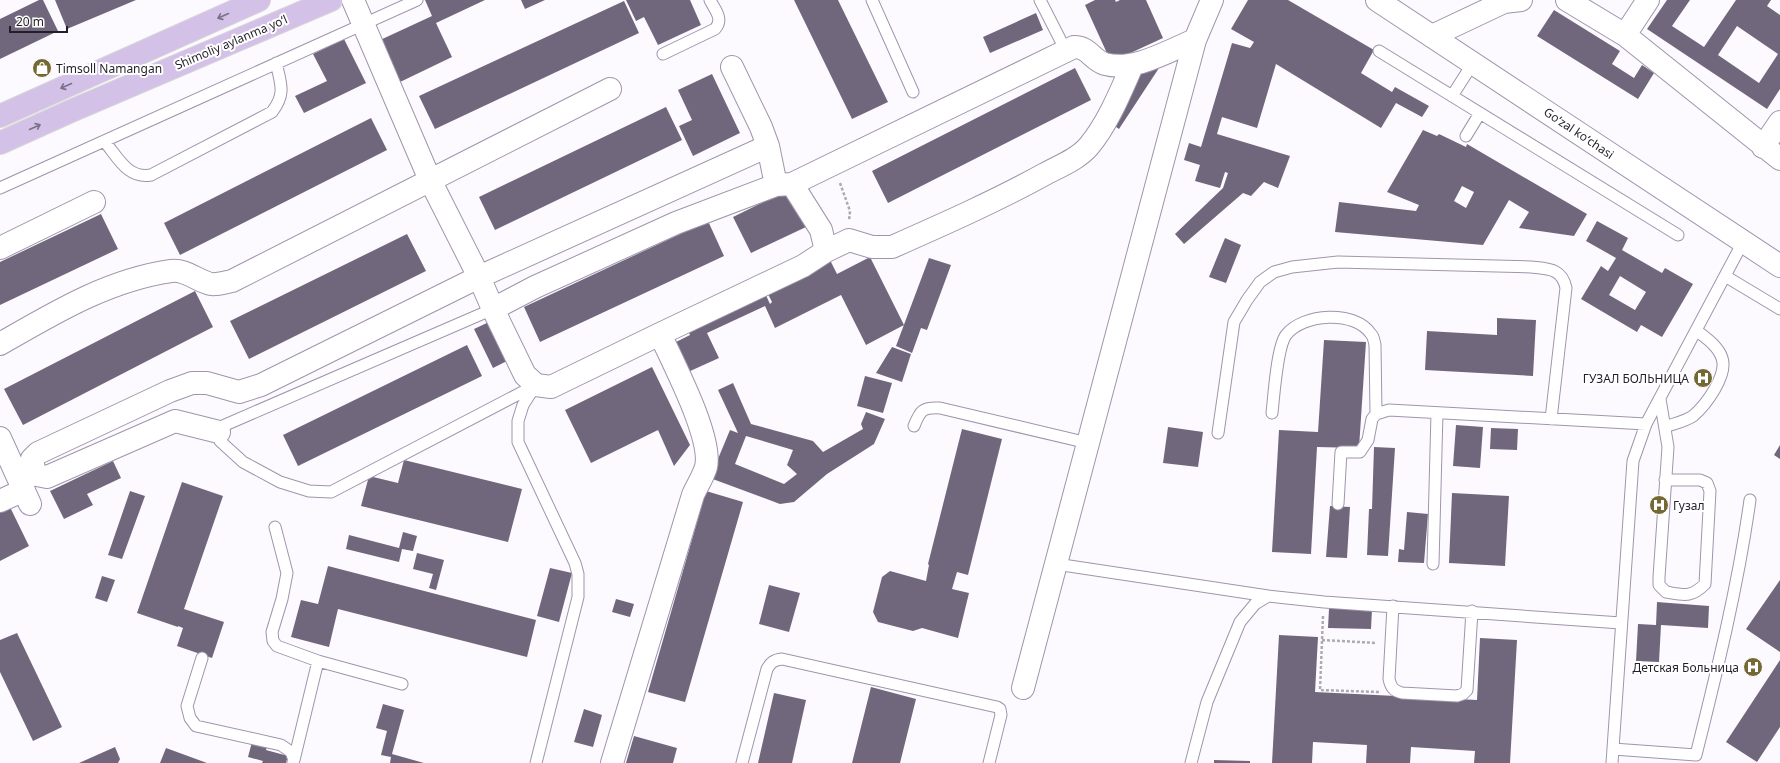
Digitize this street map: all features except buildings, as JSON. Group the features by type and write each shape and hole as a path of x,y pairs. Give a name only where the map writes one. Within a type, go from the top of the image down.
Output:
{"main road":[{"path":"0,116 259,0"},
{"name":"Shimoliy aylanma yoʻl","path":"0,143 71,111 331,0"}],"street":[{"path":"352,0 430,180 479,277 525,375 536,385 550,387 803,266 826,251 849,240 872,247 892,247 1014,191 1075,157 1088,147 1098,134 1114,105 1132,66"},
{"path":"1023,688 1195,40 1212,0"},
{"name":"Goʻzal koʻchasi","path":"1377,0 1780,266"},
{"path":"1432,36 1504,2 1521,0"},
{"path":"1567,0 1625,35 1772,153 1780,122"},
{"path":"1625,35 1648,0"},
{"path":"493,309 535,287 676,223 832,165 1074,47 1082,47 1103,63 1116,66 1132,66 1195,40"},
{"path":"732,67 761,127 784,184 820,230 826,251"},
{"path":"0,344 93,293 122,282 172,271 186,273 212,285 232,281 610,89"},
{"path":"219,432 175,421 47,477 37,475 32,464 32,459 38,453 192,382 207,383 239,392 261,385 479,277 768,146"},
{"path":"0,248 94,202"},
{"path":"612,763 693,495 706,466 706,449 702,434 691,404 660,334"},
{"path":"0,438 6,470 27,497 0,501"}],"lane":[{"path":"0,188 417,0"},
{"path":"663,54 715,29 719,25 720,20 710,0"},
{"path":"872,0 913,92"},
{"path":"1040,0 1066,51"},
{"path":"1379,51 1678,235"},
{"path":"104,141 129,172 142,177 151,175 272,112 279,102 282,94 276,63"},
{"path":"1452,96 1473,63"},
{"path":"1466,136 1480,113"},
{"path":"1612,763 1633,462 1646,424 1697,331 1743,242"},
{"path":"1218,433 1234,322 1247,300 1260,282 1274,272 1292,267 1338,262 1531,267 1550,269 1560,274 1564,280 1566,288 1551,419"},
{"path":"1725,276 1780,309"},
{"path":"493,309 226,425 219,432 220,440 243,462 280,482 309,491 331,492 536,385"},
{"path":"1272,413 1277,372 1285,336 1294,326 1305,322 1315,319 1342,318 1358,322 1372,334 1375,345 1376,414"},
{"path":"1665,427 1692,416 1709,400 1722,374 1722,358 1714,346 1697,331"},
{"path":"536,385 523,405 518,421 518,442 567,545 578,574 578,598 536,763"},
{"path":"1660,399 1668,447 1665,480 1660,585 1666,592 1686,595 1696,593 1705,584 1710,491 1707,483 1700,480 1665,480"},
{"path":"914,426 918,415 923,410 930,407 940,408 1088,444"},
{"path":"1338,504 1340,452 1360,452 1368,440 1372,419 1376,414 1389,410 1646,424"},
{"path":"1433,564 1438,413"},
{"path":"1613,750 1695,759 1723,646 1742,557 1750,500"},
{"path":"274,527 286,573 282,599 272,632 273,641 277,646 318,662 402,684"},
{"path":"1056,564 1268,596 1324,602 1472,611 1622,623"},
{"path":"1191,763 1207,702 1240,622 1255,604 1268,596"},
{"path":"1393,606 1389,679 1391,686 1395,691 1402,693 1457,696 1468,690 1472,611"},
{"path":"202,658 187,706 190,718 196,726 281,745 291,752 294,761"},
{"path":"742,763 767,669 770,663 782,659 997,707 1000,709 1001,715 989,763"},
{"path":"294,761 318,662"}],"path":[{"path":"832,165 850,211 849,240"},
{"path":"1324,602 1320,690 1382,693 1391,686"},
{"path":"1322,640 1391,643"}],"place":[{"name":"Timsoll Namangan","path":"42,68"},
{"name":"ГУЗАЛ БОЛЬНИЦА","path":"1703,378"},
{"name":"Гузал","path":"1659,505"},
{"name":"Детская Больница","path":"1753,667"}]}
